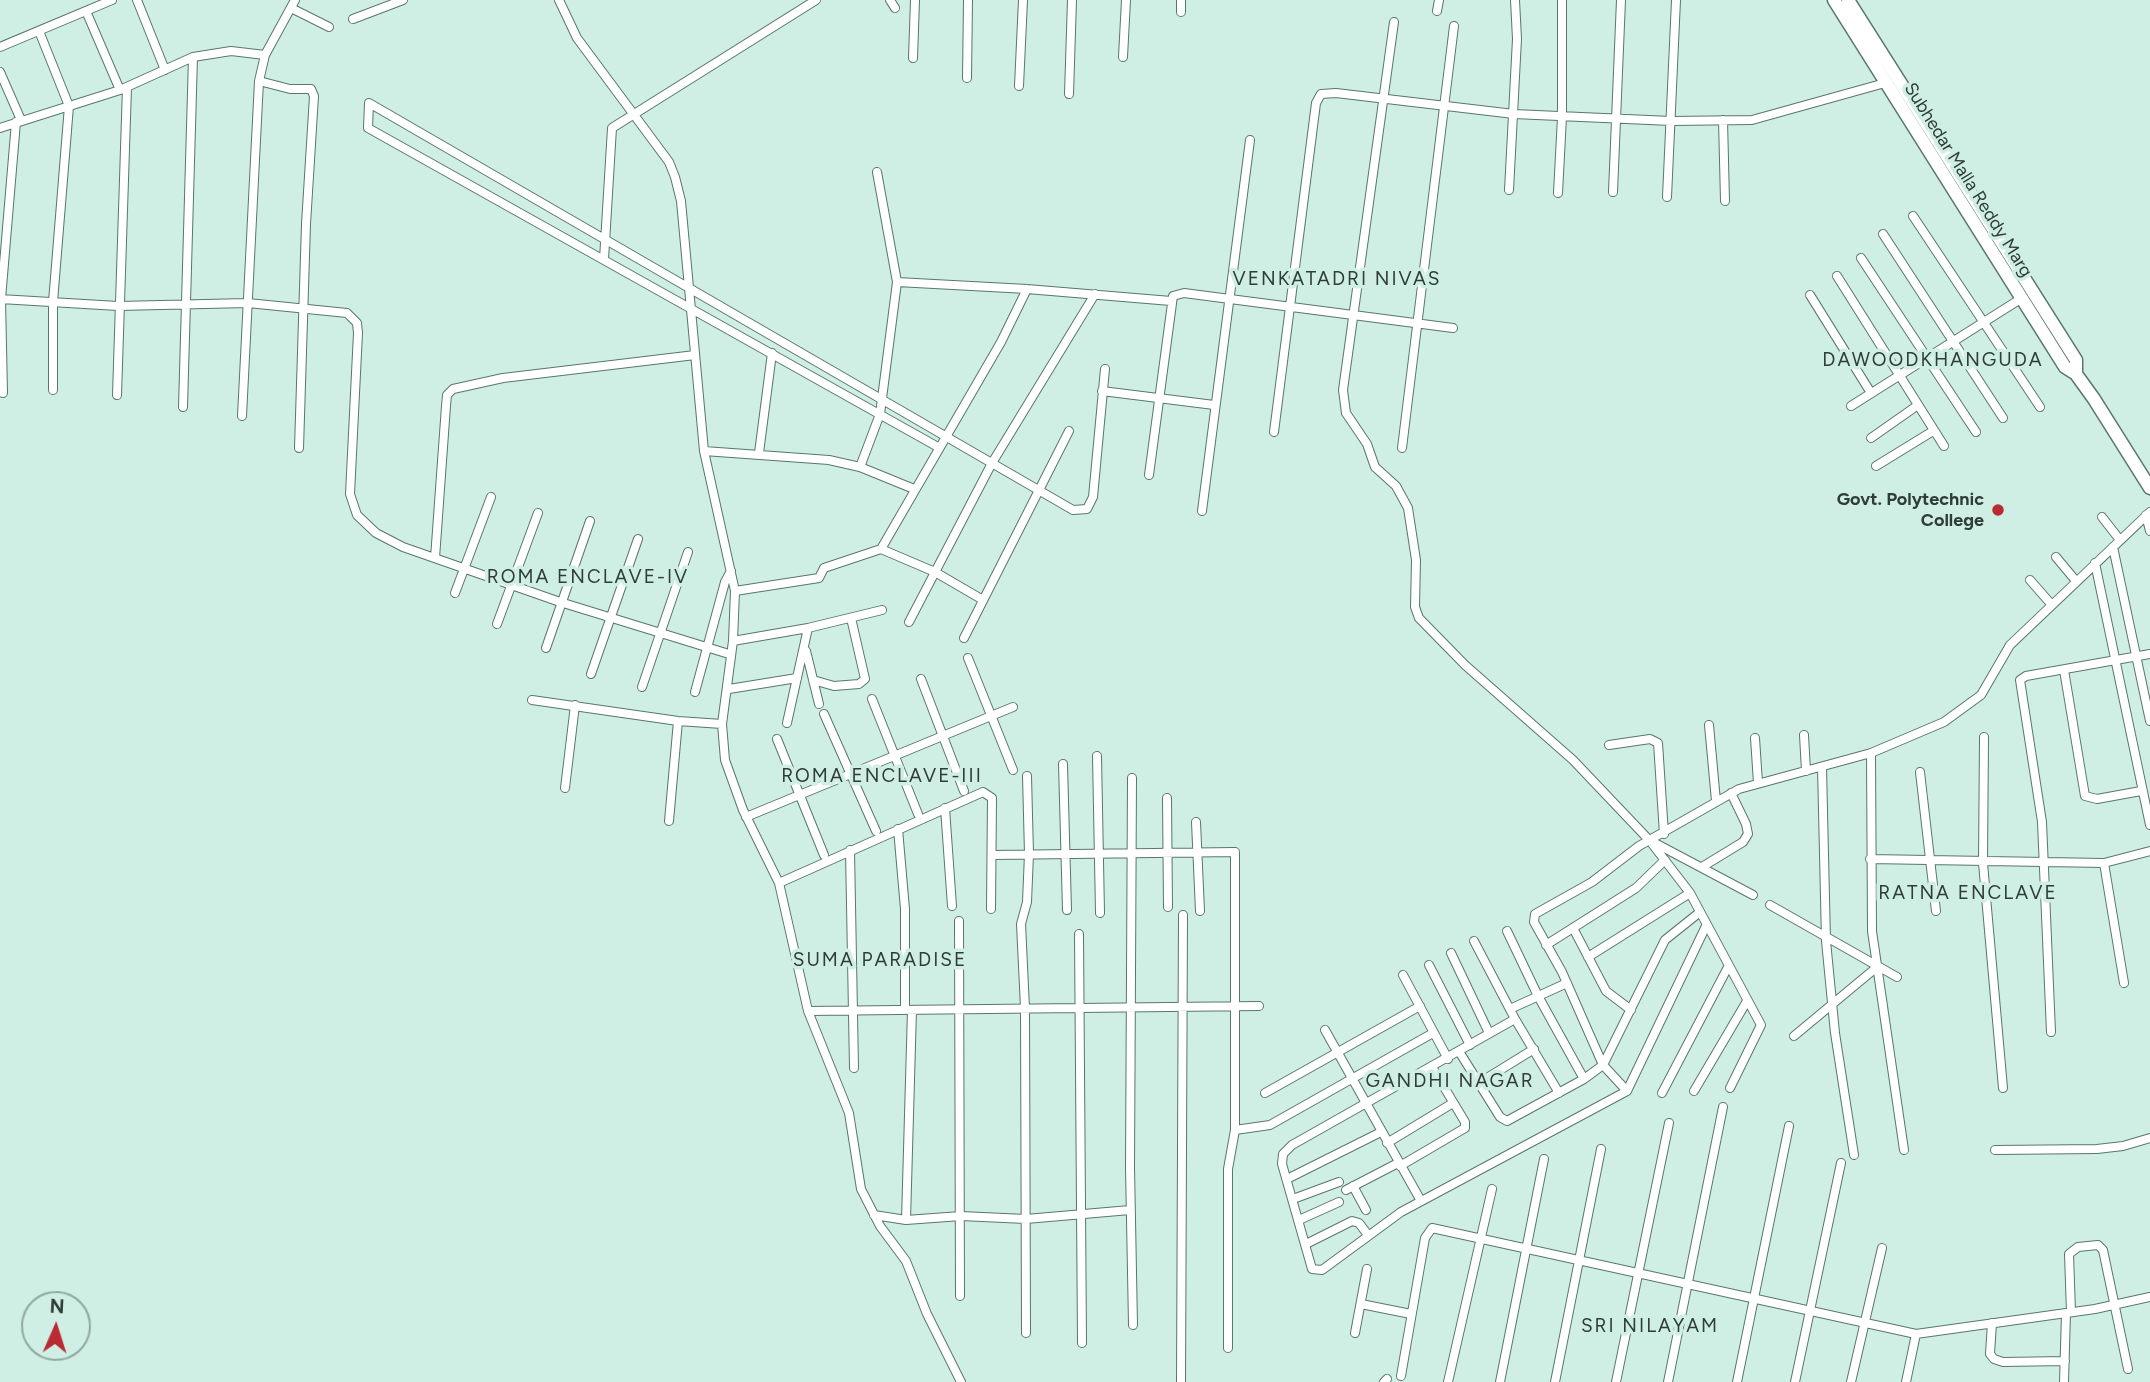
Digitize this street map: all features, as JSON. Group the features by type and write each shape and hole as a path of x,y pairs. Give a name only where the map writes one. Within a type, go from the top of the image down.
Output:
{"main road":[{"name":"Subhedar Malla Reddy Marg","path":"1834,0 2065,368 2076,374 2150,488"},
{"name":"Subhedar Malla Reddy Marg","path":"1848,0 2076,360 2076,374"}],"street":[{"path":"0,47 112,0"},
{"path":"137,0 165,71"},
{"path":"353,19 403,0"},
{"path":"559,0 577,38 668,162 675,177 681,201 704,452 736,591 733,641 729,654 729,689 722,724 725,760 746,817 779,883 808,1011 849,1114 856,1173 874,1215 906,1261 961,1382"},
{"path":"604,259 612,128 816,0"},
{"path":"913,58 915,0"},
{"path":"967,78 968,0"},
{"path":"1019,86 1023,0"},
{"path":"1069,94 1072,0"},
{"path":"1123,57 1126,0"},
{"path":"1181,0 1181,12"},
{"path":"1437,11 1439,0"},
{"path":"1509,190 1517,39 1515,0"},
{"path":"1558,193 1562,117 1562,0"},
{"path":"1613,192 1621,0"},
{"path":"1667,198 1676,0"},
{"path":"243,416 259,81 265,55 293,4 329,27"},
{"path":"86,11 124,88 117,395"},
{"path":"1394,22 1343,402 1346,413 1367,444 1375,467 1396,486 1408,508 1416,560 1415,607 1419,618 1465,665 1573,760 1650,841 1690,893 1762,1030 1730,1088"},
{"path":"1402,448 1454,26"},
{"path":"39,31 69,106 53,302 53,390"},
{"path":"0,128 124,88 193,57 231,51 265,55"},
{"path":"183,407 193,57"},
{"path":"0,72 18,121 1,299 2,393"},
{"path":"259,81 290,89 311,89 314,96 306,224 306,308 299,448"},
{"path":"1273,432 1318,97 1331,92 1514,114 1562,117 1671,121 1752,120 1885,83"},
{"path":"938,447 368,128 369,103 1073,510 1087,509 1091,503 1105,369"},
{"path":"1723,120 1725,201"},
{"path":"1202,511 1251,140"},
{"path":"860,467 880,414 897,282 877,173"},
{"path":"1913,216 2040,407"},
{"path":"1883,234 2003,418"},
{"path":"1861,258 1976,432"},
{"path":"1838,276 1944,446"},
{"path":"897,282 1171,301"},
{"path":"881,550 945,434 1001,342 1027,289"},
{"path":"1149,475 1173,296 1184,293 1356,313 1453,328"},
{"path":"909,622 992,463 1095,294"},
{"path":"1810,295 1871,393"},
{"path":"1851,406 2022,298"},
{"path":"1,299 118,306 248,303 347,313 357,323 350,463 351,505 376,533 403,547 560,603 729,654"},
{"path":"759,453 772,353"},
{"path":"435,558 447,396 453,389 503,378 695,355"},
{"path":"1102,391 1214,405"},
{"path":"1871,438 1918,405"},
{"path":"964,638 1069,431"},
{"path":"1877,466 1933,431"},
{"path":"704,452 759,453 829,460 860,467 914,489"},
{"path":"456,593 491,497"},
{"path":"496,624 538,513"},
{"path":"2148,513 2150,531"},
{"path":"1627,1091 1603,1065 1567,983 1534,922 1535,914 1592,882 1650,841 1731,793 1758,783 1871,753 1944,722 1981,695 2010,645 2148,513"},
{"path":"2102,516 2116,543 2150,721"},
{"path":"546,648 590,521"},
{"path":"591,674 638,539"},
{"path":"736,591 819,578 824,568 881,550 935,572 983,600"},
{"path":"642,687 688,552"},
{"path":"2056,556 2076,582"},
{"path":"2095,563 2118,661 2141,791 2150,825"},
{"path":"695,692 731,571"},
{"path":"2029,580 2051,604"},
{"path":"733,641 808,628 882,610"},
{"path":"813,680 834,686 859,684 865,679 851,618"},
{"path":"787,723 808,628"},
{"path":"805,648 819,704"},
{"path":"2051,1032 2038,786 2020,684 2026,676 2150,654"},
{"path":"968,658 989,716 1013,770"},
{"path":"2064,670 2085,796 2098,799 2141,791"},
{"path":"729,689 797,678"},
{"path":"921,679 964,791"},
{"path":"872,699 918,814"},
{"path":"532,700 678,721 722,724"},
{"path":"565,788 575,705"},
{"path":"746,817 1013,707"},
{"path":"824,713 876,831"},
{"path":"669,821 678,721"},
{"path":"1709,724 1716,801"},
{"path":"1804,735 1806,771"},
{"path":"1984,737 1983,863 2003,1087"},
{"path":"1755,738 1758,783"},
{"path":"777,739 824,855"},
{"path":"1609,745 1650,739 1658,743 1664,834"},
{"path":"1871,753 1872,931 1904,1150"},
{"path":"1097,756 1101,913"},
{"path":"1063,764 1067,910"},
{"path":"1822,767 1826,938 1832,1002 1854,1155"},
{"path":"1920,772 1936,911"},
{"path":"1026,1333 1026,1008 1021,924 1027,900 1029,854 1027,776"},
{"path":"1132,778 1130,1210 1133,1325"},
{"path":"1702,867 1743,842 1748,834 1731,793"},
{"path":"779,883 975,794 989,795 991,909"},
{"path":"1167,798 1168,908"},
{"path":"945,808 952,906"},
{"path":"1196,822 1200,911"},
{"path":"898,829 905,909 908,1010 906,1220"},
{"path":"1650,841 1753,895"},
{"path":"850,850 854,1068"},
{"path":"1870,859 2104,863 2150,851"},
{"path":"992,855 1235,852 1235,1130 1228,1169 1228,1348"},
{"path":"1546,945 1636,888 1665,860"},
{"path":"2104,863 2124,983"},
{"path":"1588,957 1690,893"},
{"path":"1770,905 1897,977"},
{"path":"1460,1053 1500,1117 1507,1121 1584,1079 1603,1065 1665,940 1700,912"},
{"path":"1181,1382 1183,915"},
{"path":"959,922 960,1296"},
{"path":"1515,1019 1283,1154 1280,1158 1312,1269 1317,1271 1421,1201 1627,1091 1706,926"},
{"path":"1573,928 1606,990 1631,1010"},
{"path":"1507,931 1538,996 1584,1079"},
{"path":"1079,934 1082,1343"},
{"path":"1474,941 1515,1019 1559,1093"},
{"path":"1451,953 1489,1033"},
{"path":"1429,965 1470,1045"},
{"path":"1662,1093 1727,967"},
{"path":"1794,1035 1877,967"},
{"path":"1403,975 1448,1059"},
{"path":"1510,1009 1567,983"},
{"path":"1694,1091 1747,1001"},
{"path":"808,1011 1133,1005 1259,1006"},
{"path":"1265,1093 1420,1006"},
{"path":"1325,1030 1421,1201"},
{"path":"1235,1130 1270,1125 1433,1033"},
{"path":"1479,1083 1534,1049"},
{"path":"1366,1210 1350,1188 1465,1128 1465,1122 1433,1067"},
{"path":"1387,1143 1453,1102"},
{"path":"1668,1382 1723,1107"},
{"path":"1616,1382 1669,1123"},
{"path":"1737,1382 1789,1126"},
{"path":"1287,1179 1381,1132"},
{"path":"1995,1150 2096,1149 2123,1146 2150,1138"},
{"path":"1555,1382 1601,1149"},
{"path":"1500,1382 1544,1159"},
{"path":"1795,1382 1841,1163"},
{"path":"1293,1199 1339,1182"},
{"path":"1448,1382 1492,1189"},
{"path":"1299,1220 1339,1202"},
{"path":"874,1215 906,1220 961,1216 1026,1219 1130,1210"},
{"path":"1306,1244 1352,1221 1359,1223 1368,1236"},
{"path":"1401,1376 1427,1233 1432,1228 1916,1334 2069,1313 2150,1297"},
{"path":"2064,1382 2069,1313 2068,1257 2078,1247 2087,1245 2098,1245 2103,1250 2128,1369"},
{"path":"1851,1382 1882,1248"},
{"path":"1356,1333 1367,1269"},
{"path":"1361,1304 1411,1314"},
{"path":"1992,1323 1990,1354 1994,1359 2003,1362 2065,1361"},
{"path":"1906,1382 1916,1334"}],"place":[{"name":"Govt. Polytechnic College","path":"1998,510"}],"district":[{"name":"VENKATADRI NIVAS","path":"1337,279"},
{"name":"DAWOODKHANGUDA","path":"1933,360"},
{"name":"ROMA ENCLAVE-IV","path":"588,577"},
{"name":"ROMA ENCLAVE-III","path":"882,776"},
{"name":"RATNA ENCLAVE","path":"1968,893"},
{"name":"SUMA PARADISE","path":"880,960"},
{"name":"GANDHI NAGAR","path":"1450,1081"},
{"name":"SRI NILAYAM","path":"1650,1326"}]}
